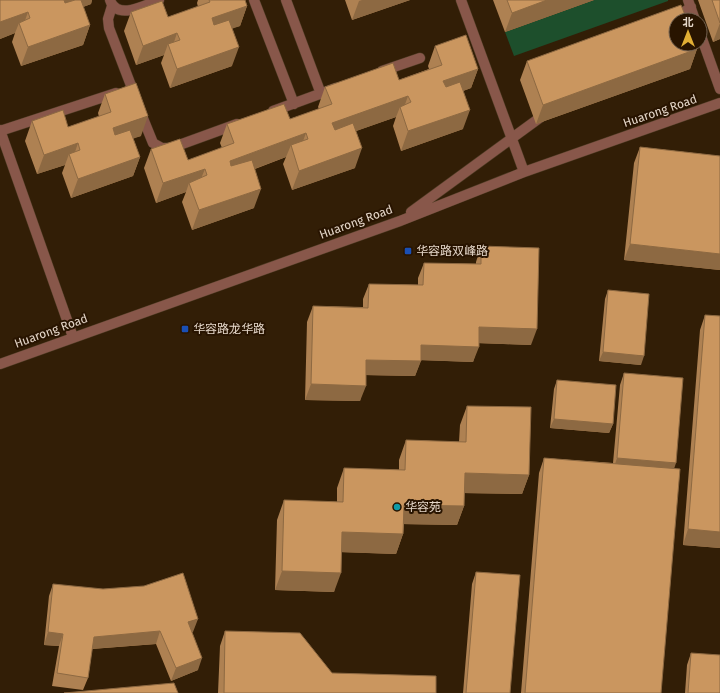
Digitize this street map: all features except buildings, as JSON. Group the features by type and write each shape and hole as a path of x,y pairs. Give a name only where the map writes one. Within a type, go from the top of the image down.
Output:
{"street":[{"path":"111,3 120,11 129,11 159,0"},
{"path":"254,0 294,104"},
{"path":"286,0 321,94"},
{"path":"461,0 524,172"},
{"path":"111,3 108,19 109,28 153,144 162,148 171,148 243,122"},
{"path":"665,26 689,4"},
{"path":"707,52 720,89"},
{"path":"370,76 420,58"},
{"path":"265,114 349,83"},
{"path":"73,337 0,130 131,88"},
{"name":"Huarong Road","path":"0,364 400,220 524,172 720,103"},
{"path":"400,220 552,109"}],"green space":[{"path":"594,0 668,1 514,56 505,32"}],"place":[{"name":"华容路双峰路","path":"408,251"},
{"name":"华容路龙华路","path":"185,329"},
{"name":"华容苑","path":"397,507"}]}
